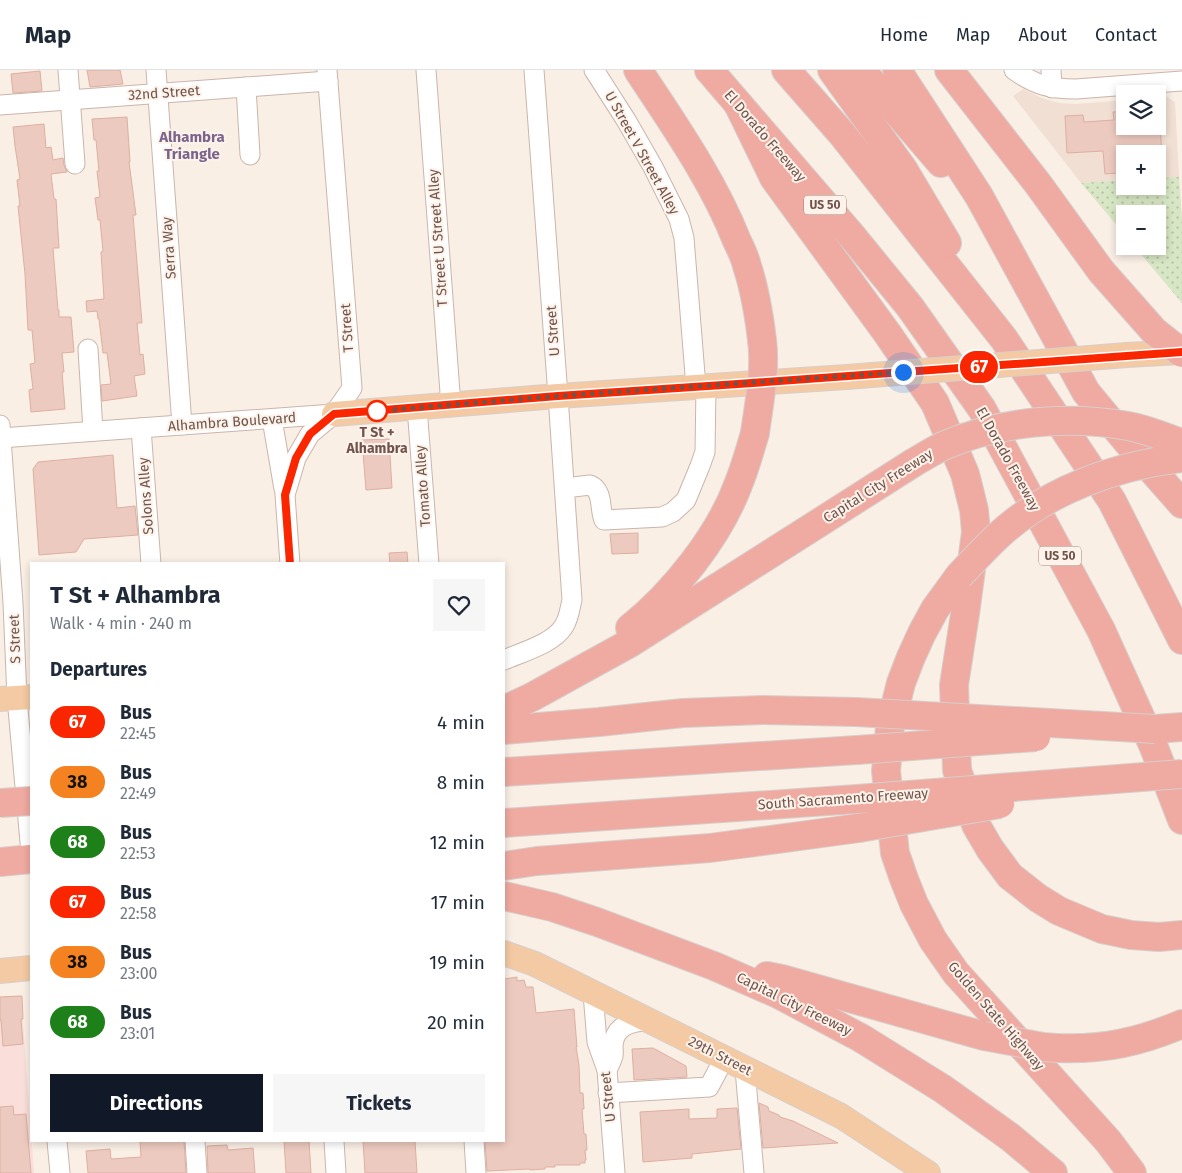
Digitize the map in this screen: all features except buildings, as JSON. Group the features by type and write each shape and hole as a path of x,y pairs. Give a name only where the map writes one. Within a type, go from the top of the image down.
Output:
{"highway":[{"path":"505,710 532,698 553,686 642,618 680,580 713,534 726,511 738,485 755,433 762,389 763,348 758,307 747,265 730,222 709,182 638,70"},
{"name":"El Dorado Freeway","path":"709,70 852,236 910,307 982,409 1100,630 1153,745 1182,820"},
{"path":"786,70 842,134 1004,339"},
{"path":"832,70 903,169 1004,339 1112,501 1182,640"},
{"path":"861,70 941,164 1027,282"},
{"path":"897,70 979,196 1086,392 1182,504"},
{"path":"949,70 1038,184 1101,270 1154,331 1182,352"},
{"path":"738,104 774,178 887,333 935,403 965,474 974,510 976,532 954,685 957,770 976,825 990,849 1010,876 1059,912 1102,929 1131,935 1159,937 1182,935"},
{"name":"Capital City Freeway","path":"553,686 658,626 913,463 943,446 997,429 1051,421 1130,426 1181,448"},
{"name":"Golden State Highway","path":"1132,1173 1108,1141 956,973 933,940 914,904 895,853 886,771 890,727 901,683 922,633 935,609 959,576 999,534 1039,504 1064,490 1091,479 1153,462 1181,448"},
{"path":"505,730 682,713 763,710 856,712 1155,729"},
{"path":"505,772 1182,727"},
{"path":"505,866 537,861 710,848 859,828 1173,775"},
{"name":"South Sacramento Freeway","path":"505,823 1173,775"},
{"path":"0,803 30,801"},
{"path":"0,862 30,859"},
{"name":"Capital City Freeway","path":"505,896 597,922 714,966 778,994 860,1038 951,1094 1010,1137 1053,1173"},
{"path":"714,966 782,979 984,1036 1043,1047 1077,1049 1100,1047 1157,1035 1182,1024"}],"main road":[{"name":"Alhambra Boulevard","path":"334,414 558,396 1182,352"},
{"name":"29th Street","path":"505,953 535,964 841,1116 928,1173"},
{"path":"0,971 30,968"}],"street":[{"path":"68,70 75,164"},
{"name":"Serra Way","path":"156,70 182,425"},
{"name":"T Street U Street Alley","path":"426,70 451,406"},
{"name":"U Street","path":"505,660 549,640 559,632 565,625 570,610 572,592 534,70"},
{"name":"U Street V Street Alley","path":"564,488 593,486 601,502 602,518 604,520 662,517 673,512 688,496 705,452 701,387 684,238 678,219 653,167 594,70"},
{"path":"1014,70 1038,84 1052,79 1076,89 1182,81"},
{"name":"32nd Street","path":"0,105 246,87 327,76"},
{"name":"T Street","path":"290,562 285,495 296,458 310,434 334,414 352,388 327,76"},
{"path":"246,87 250,155"},
{"path":"88,349 93,432"},
{"name":"Tomato Alley","path":"417,408 429,562"},
{"name":"Alhambra Boulevard","path":"0,434 93,432 334,414"},
{"path":"272,419 285,495"},
{"name":"Solons Alley","path":"141,428 152,562"},
{"name":"S Street","path":"0,434 5,570 13,603 16,698 30,843"},
{"name":"U Street","path":"593,993 597,1042 607,1070 614,1173"},
{"path":"607,1070 613,1056 614,1037 629,1023 649,1021"},
{"path":"608,1093 708,1087 734,1064"},
{"path":"734,1064 754,1173"},
{"path":"57,1142 60,1173"},
{"path":"195,1142 197,1173"},
{"path":"334,1142 336,1173"},
{"path":"474,1142 476,1173"}],"shaded area":[{"path":"1023,89 1042,98 1059,103 1076,104 1116,101 1116,135 1166,135 1167,97 1175,102 1179,177 1166,178 1166,145 1116,145 1116,181 1081,183 1013,96"},
{"path":"21,995 30,1142 32,1142 34,1173 0,1173 0,997"}],"green space":[{"path":"1179,177 1182,220 1182,303 1142,255 1166,255 1166,205 1116,205 1116,224 1081,183 1116,181 1116,195 1166,195 1166,178"}],"bus line":[{"name":"67","path":"290,562 285,495 296,458 310,434 334,414 558,396 1182,352"}],"place":[{"name":"T St + Alhambra","path":"377,411"}],"district":[{"name":"Alhambra Triangle","path":"192,146"}],"route":[{"path":"377,411 558,396 903,372"}]}
